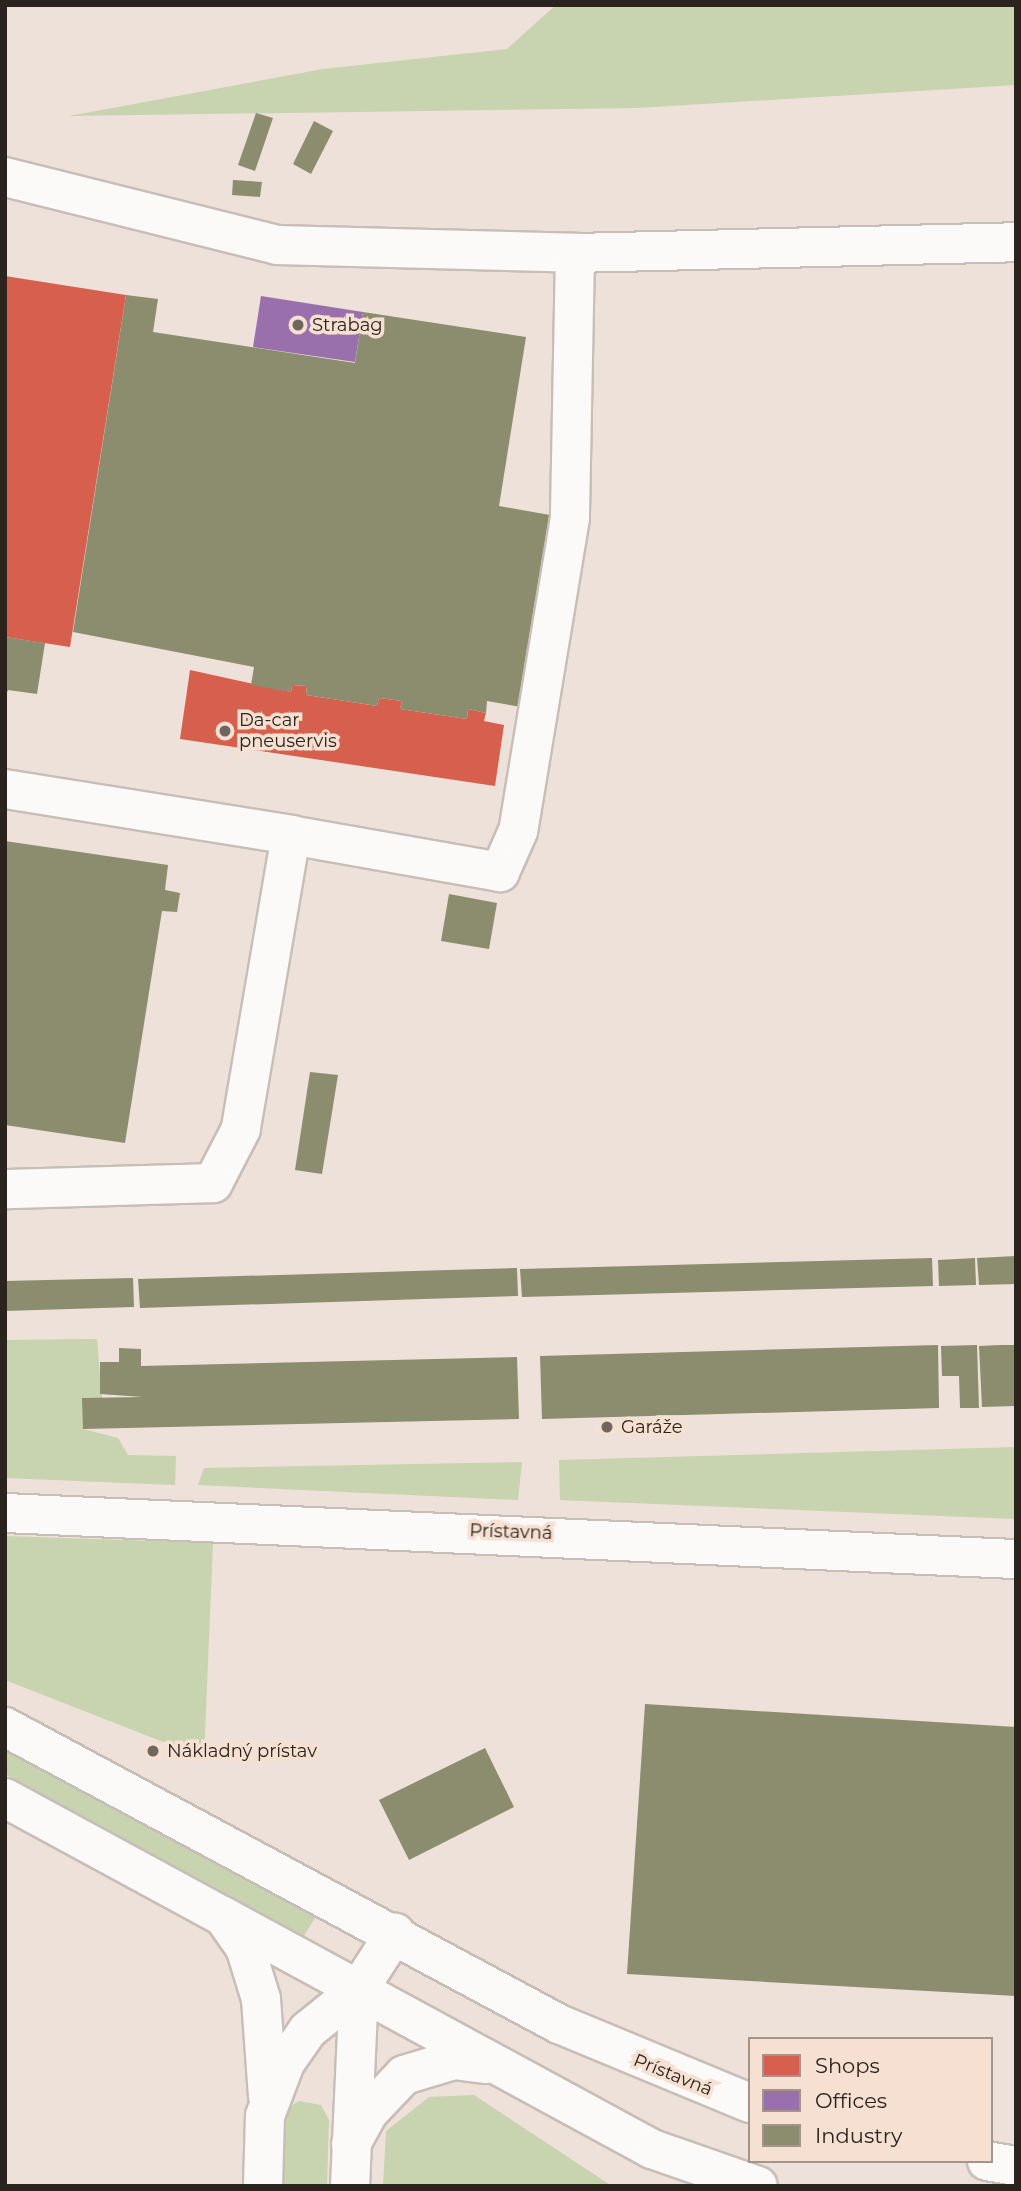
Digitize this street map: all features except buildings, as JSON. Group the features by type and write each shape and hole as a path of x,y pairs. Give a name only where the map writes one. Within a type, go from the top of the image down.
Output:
{"main road":[{"path":"5,177 277,245 575,253 1016,242"},
{"path":"5,789 500,872 518,831 570,518 575,253"},
{"path":"5,1189 213,1183 241,1129 291,835"},
{"name":"Prístavná","path":"5,1513 1016,1559"},
{"name":"Prístavná","path":"5,1727 625,2055 748,2102"},
{"path":"5,1798 359,1989 489,2064 652,2149 758,2186"},
{"path":"222,1914 245,1947 261,1999 268,2096 263,2186"},
{"path":"268,2096 308,2030 359,1989 395,1933"},
{"path":"350,2186 359,1989"},
{"path":"351,2144 368,2113 404,2075 454,2060 489,2064"},
{"path":"993,2162 1016,2166"}],"green space":[{"path":"556,5 1016,5 1016,85 637,108 69,116 323,69 507,49"},
{"path":"97,1339 102,1398 83,1398 83,1429 118,1438 128,1455 176,1456 175,1485 5,1478 5,1340"},
{"path":"1016,1447 1016,1519 560,1500 559,1460"},
{"path":"522,1462 518,1500 198,1485 204,1468"},
{"path":"5,1536 213,1543 204,1758 5,1680"},
{"path":"5,1751 316,1916 304,1936 5,1774"},
{"path":"474,2095 612,2186 383,2186 386,2131 429,2097"},
{"path":"299,2101 321,2105 329,2120 327,2186 280,2186 283,2111"}],"place":[{"name":"Strabag","path":"298,325"},
{"name":"Da-car pneuservis","path":"225,731"},
{"name":"Garáže","path":"607,1427"},
{"name":"Nákladný prístav","path":"153,1751"}]}
